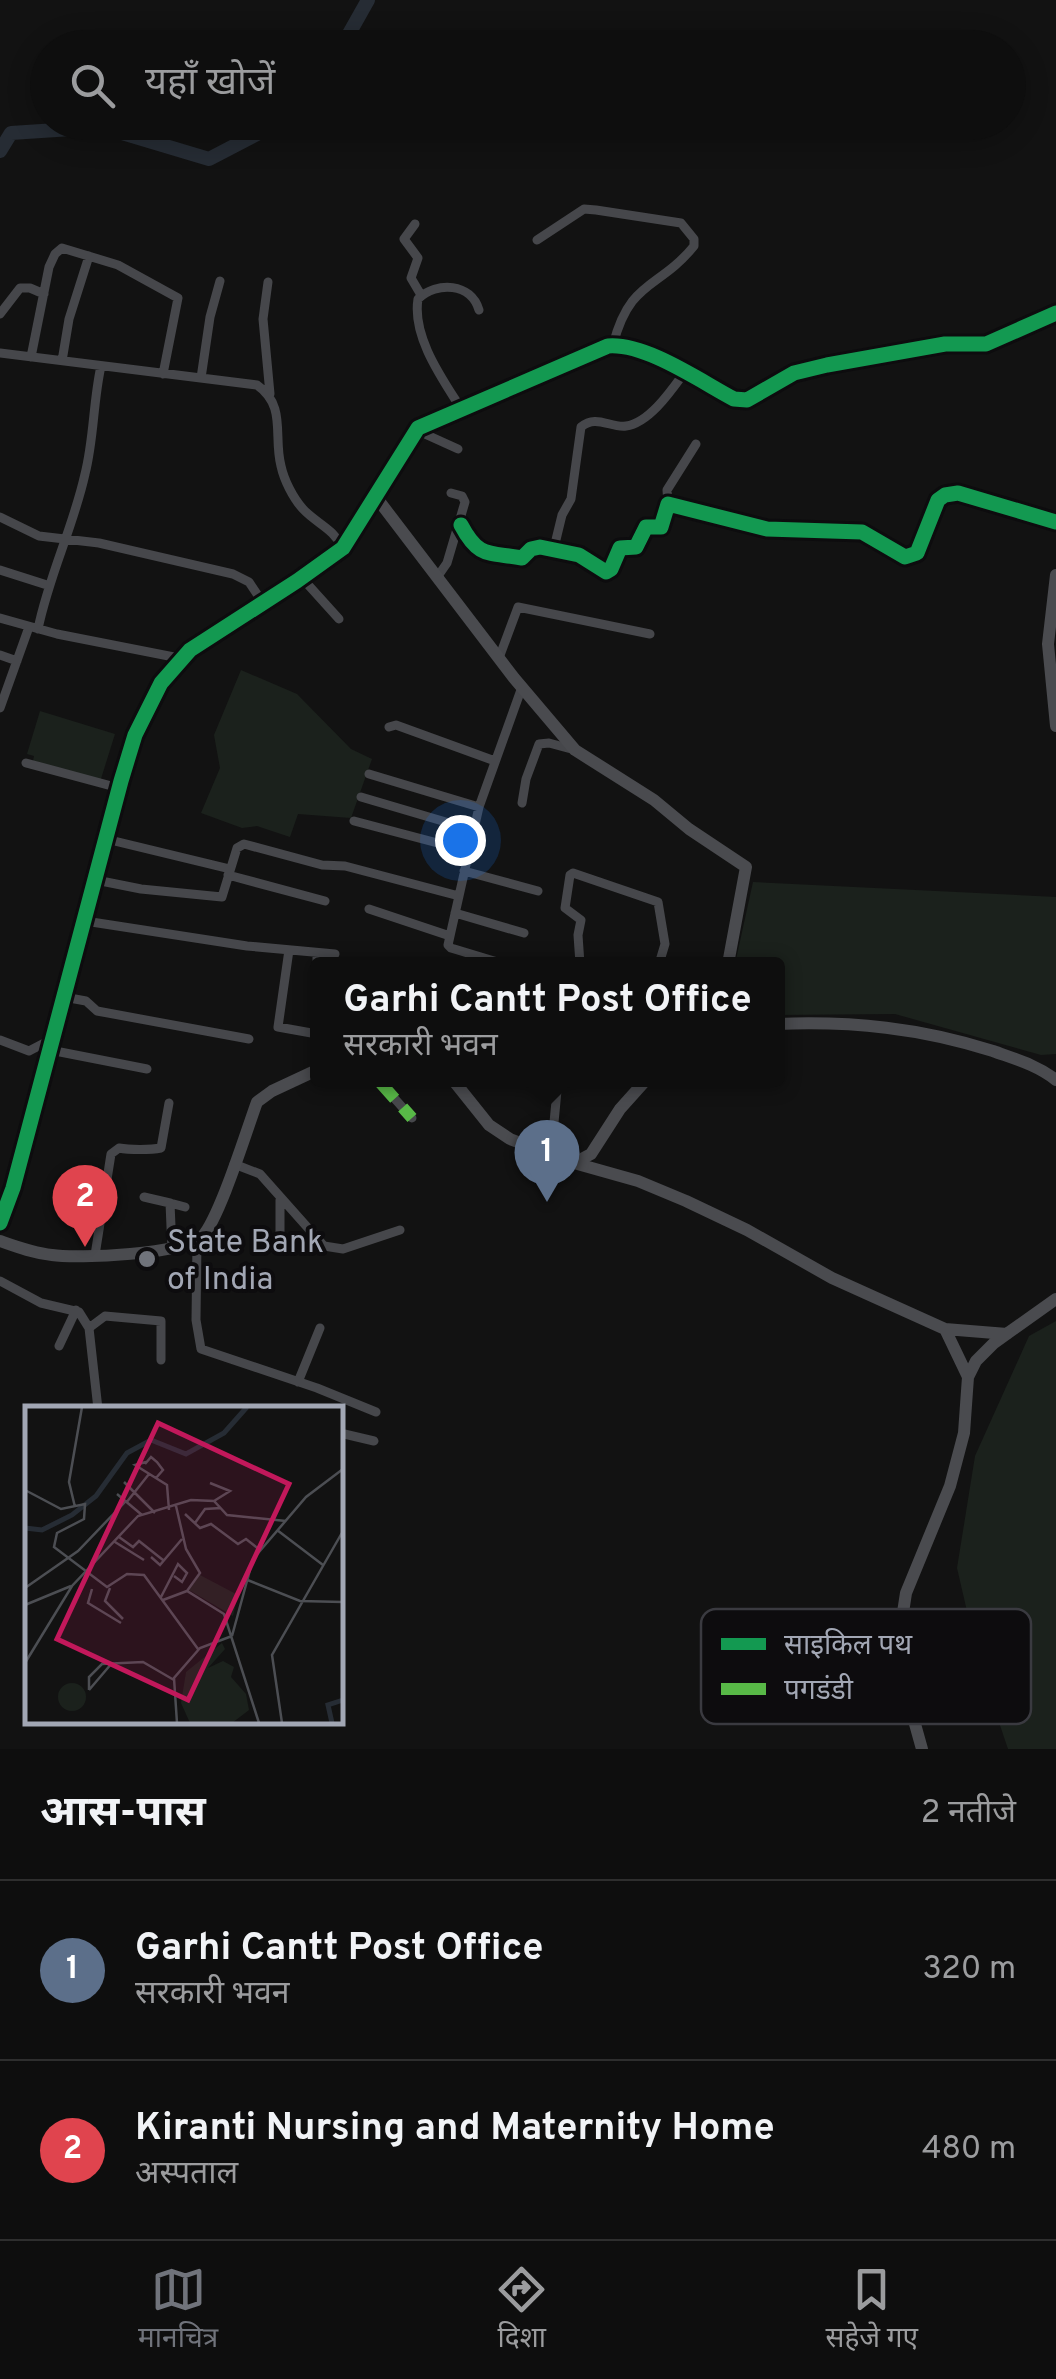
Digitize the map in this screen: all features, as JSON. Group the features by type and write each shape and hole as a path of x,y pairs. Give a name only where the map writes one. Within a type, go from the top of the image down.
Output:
{"street":[{"path":"537,240 584,209 672,221 688,229 694,246 635,296 620,317 613,345"},
{"path":"415,224 404,239 418,258 410,278 421,294"},
{"path":"32,357 52,259 62,248 118,265 178,298 163,374"},
{"path":"62,361 69,319 89,256"},
{"path":"200,378 220,281"},
{"path":"268,282 263,319 281,469 302,508 331,529 343,548"},
{"path":"421,294 450,286 468,293 479,310"},
{"path":"0,314 20,288 44,294"},
{"path":"421,294 416,310 418,320 434,366 460,407"},
{"path":"0,1223 118,788 146,708 180,658 343,548 416,430 460,407 613,345 642,351 734,399 748,400 794,373 945,344 986,344 1056,313"},
{"path":"0,353 251,383 270,394"},
{"path":"0,708 66,540 86,471 101,366"},
{"path":"553,552 560,520 570,500 581,427 587,422 606,421 623,427 630,425 650,412 684,373"},
{"path":"416,430 458,449"},
{"path":"460,525 472,544 489,555 522,558 535,548 578,555 592,566 608,571 620,548 636,547 646,527 661,527 668,504 667,490 696,444"},
{"path":"438,576 448,563 465,500 451,493"},
{"path":"668,504 768,529 862,532 905,557 917,553 938,500 945,495 958,493 1056,522"},
{"path":"376,496 498,658 575,750"},
{"path":"0,517 38,536 129,549 234,574 249,582 262,603"},
{"path":"0,570 47,585"},
{"path":"1056,576 1048,644 1056,726"},
{"path":"302,578 339,619"},
{"path":"498,658 518,607 650,634"},
{"path":"0,618 180,658"},
{"path":"0,655 17,661"},
{"path":"472,957 451,948 450,936 479,807 522,687"},
{"path":"389,727 396,724 495,762"},
{"path":"522,803 539,744 575,750 654,800 746,867 729,957"},
{"path":"26,763 118,788"},
{"path":"370,774 479,807"},
{"path":"361,797 473,830"},
{"path":"354,821 468,851"},
{"path":"106,839 325,901"},
{"path":"96,880 218,898 224,893 237,848 247,844 322,866 345,866 459,896"},
{"path":"464,871 538,891"},
{"path":"580,957 581,920 564,906 573,873 658,902 665,944 662,957"},
{"path":"368,909 450,936"},
{"path":"455,914 524,933"},
{"path":"85,921 334,954"},
{"path":"289,950 278,1027 310,1033"},
{"path":"318,953 318,957"},
{"path":"64,997 86,1001 97,1011 249,1040"},
{"path":"785,1024 891,1025 1029,1063 1054,1078"},
{"path":"0,1040 29,1051 51,1044 148,1069"},
{"path":"0,1241 56,1256 172,1250 197,1242 211,1224 258,1102 310,1073"},
{"path":"384,1087 412,1118"},
{"path":"460,1087 488,1125 510,1139 686,1201 748,1230 832,1278 945,1329 1007,1334"},
{"path":"557,1087 554,1133 568,1161"},
{"path":"568,1161 591,1154 620,1108 640,1087"},
{"path":"95,1254 111,1154 119,1148 160,1148 168,1103"},
{"path":"234,1164 260,1174 312,1234 332,1249 366,1243 400,1230"},
{"path":"144,1197 185,1207"},
{"path":"280,1200 280,1250"},
{"path":"170,1203 172,1250"},
{"path":"197,1242 196,1320 200,1348 376,1412"},
{"path":"0,1281 41,1303 76,1310 89,1328 98,1406"},
{"path":"903,1609 906,1593 950,1486 964,1433 968,1377 976,1362 1007,1334 1056,1299"},
{"path":"58,1346 76,1310"},
{"path":"89,1328 105,1316 161,1321 161,1360"},
{"path":"298,1382 320,1328"},
{"path":"945,1329 968,1377"},
{"path":"342,1433 374,1441"},
{"path":"915,1724 922,1749"}],"shaded area":[{"path":"241,670 297,694 351,749 372,759 351,818 298,814 290,837 257,826 242,828 201,813 220,768 214,735"},
{"path":"40,711 115,734 100,782 33,761 34,756 27,754"},
{"path":"753,882 1056,897 1056,1054 1041,1055 895,1014 785,1015 785,957 737,957"},
{"path":"1056,1321 1056,1749 1008,1749 1000,1724 1031,1724 1031,1609 966,1609 957,1568 975,1456 1029,1336"}],"waterway":[{"path":"351,30 368,0"},
{"path":"0,151 11,133 30,132"},
{"path":"145,140 209,159 245,140"}],"marked path":[{"path":"384,1087 412,1118"}],"cycle path":[{"path":"0,1223 13,1188 121,781 135,735 161,683 190,650 343,548 418,428 608,346 639,350 734,399 747,400 794,373 945,344 986,344 1056,313"},
{"path":"461,525 473,544 486,552 522,558 540,547 579,555 606,572 620,548 636,547 646,527 661,527 668,504 767,529 862,532 905,557 917,553 938,500 945,495 958,493 1056,522"}],"place":[{"name":"Garhi Cantt Post Office","path":"547,1202"},
{"name":"Kiranti Nursing and Maternity Home","path":"85,1247"},
{"name":"State Bank of India","path":"147,1259"}]}
